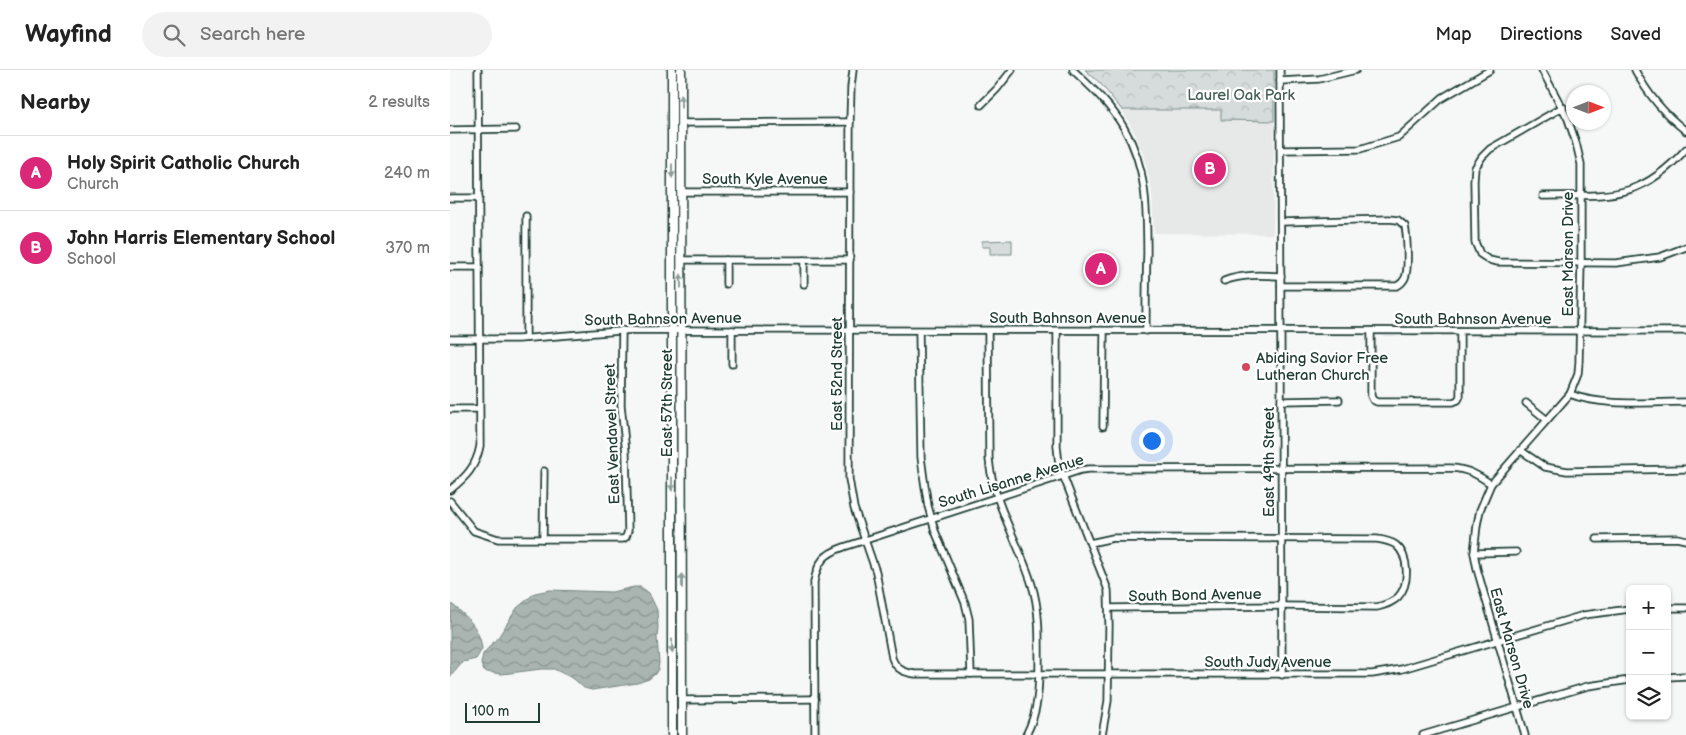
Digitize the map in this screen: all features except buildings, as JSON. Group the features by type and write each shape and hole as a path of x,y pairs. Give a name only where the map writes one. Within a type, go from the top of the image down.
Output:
{"main road":[{"name":"East 57th Street","path":"672,70 672,735"},
{"name":"East 57th Street","path":"681,70 682,735"}],"street":[{"path":"450,490 473,468 480,446 478,70"},
{"name":"East 52nd Street","path":"853,70 850,87 850,479 854,508 876,572 892,658 899,670"},
{"path":"981,105 1012,70"},
{"path":"1073,70 1115,114 1135,151 1142,174 1147,215 1146,331"},
{"name":"East 49th Street","path":"1280,70 1282,675"},
{"path":"1280,81 1319,78 1356,70"},
{"path":"1280,150 1360,149 1399,137 1442,98 1490,70"},
{"name":"East Marson Drive","path":"1525,735 1482,592 1474,553 1480,510 1492,484 1570,394 1578,374 1581,331 1581,164 1563,107 1542,70"},
{"path":"1635,70 1644,88 1657,105 1671,120 1686,131"},
{"path":"1563,107 1490,150 1482,157 1476,168 1474,181 1475,242 1480,254 1489,260 1498,262 1616,263 1660,257 1686,247"},
{"path":"681,123 850,122"},
{"path":"450,130 516,130"},
{"path":"1543,196 1614,195 1628,192 1655,178 1671,166 1686,149"},
{"name":"South Kyle Avenue","path":"681,192 850,192"},
{"path":"450,198 479,198"},
{"path":"526,216 526,338"},
{"path":"1280,222 1398,220 1405,226 1407,254 1405,279 1397,286 1280,286"},
{"path":"681,260 850,260"},
{"path":"726,260 726,284"},
{"path":"804,260 804,284"},
{"path":"450,267 479,267"},
{"path":"1224,281 1245,275 1280,276"},
{"name":"South Bahnson Avenue","path":"450,339 526,338 622,330 1686,331"},
{"name":"East Vendavel Street","path":"543,538 623,539 626,537 628,531 626,453 621,405 622,330"},
{"path":"732,330 732,364"},
{"path":"919,331 921,457 927,498 935,531 965,604 969,619 971,674"},
{"path":"988,331 989,458 991,478 1032,584 1036,601 1039,632 1038,700 1036,713 1026,735"},
{"path":"1057,331 1057,446 1062,476 1108,590 1109,675 1107,709 1102,735"},
{"path":"1103,426 1104,331"},
{"path":"1371,331 1371,396 1377,402 1458,400 1460,396 1460,331"},
{"path":"1570,394 1582,399 1597,401 1686,402"},
{"path":"1281,401 1339,400"},
{"path":"1526,403 1547,420"},
{"path":"450,409 479,409"},
{"path":"1520,450 1545,467 1567,471 1686,469"},
{"name":"South Lisanne Avenue","path":"815,735 814,582 817,569 830,552 1062,476 1089,469 1463,469 1473,472 1492,484"},
{"path":"450,501 474,531 486,536 498,538 543,538 544,471"},
{"name":"South Bond Avenue","path":"1090,543 1113,538 1367,538 1387,540 1394,544 1405,558 1406,572 1402,592 1398,598 1386,606 1109,608"},
{"path":"1598,539 1678,538 1686,540"},
{"path":"1474,553 1516,552"},
{"path":"1671,608 1686,608"},
{"name":"South Judy Avenue","path":"899,670 914,674 1372,674 1390,672 1584,615 1626,610"},
{"path":"1671,677 1686,676"},
{"path":"1424,735 1588,686 1626,681"},
{"path":"682,700 815,699"}],"shaded area":[{"path":"1122,110 1221,110 1221,120 1274,121 1273,234 1154,233 1152,192 1145,159 1136,135"}],"green space":[{"name":"Laurel Oak Park","path":"1085,70 1274,70 1274,121 1221,120 1221,110 1122,110 1100,83"},
{"path":"1012,240 1012,254 990,254 990,247 982,247 982,241"}],"water":[{"path":"641,587 649,593 657,610 659,663 655,674 649,679 637,683 592,690 584,688 574,679 554,669 502,674 487,672 483,669 481,664 483,654 499,636 517,608 535,593 550,590 612,592"},
{"path":"450,603 475,628 481,641 482,649 476,659 463,662 450,677"}],"place":[{"name":"John Harris Elementary School","path":"1210,169"},
{"name":"Holy Spirit Catholic Church","path":"1101,269"},
{"name":"Abiding Savior Free Lutheran Church","path":"1246,367"}]}
